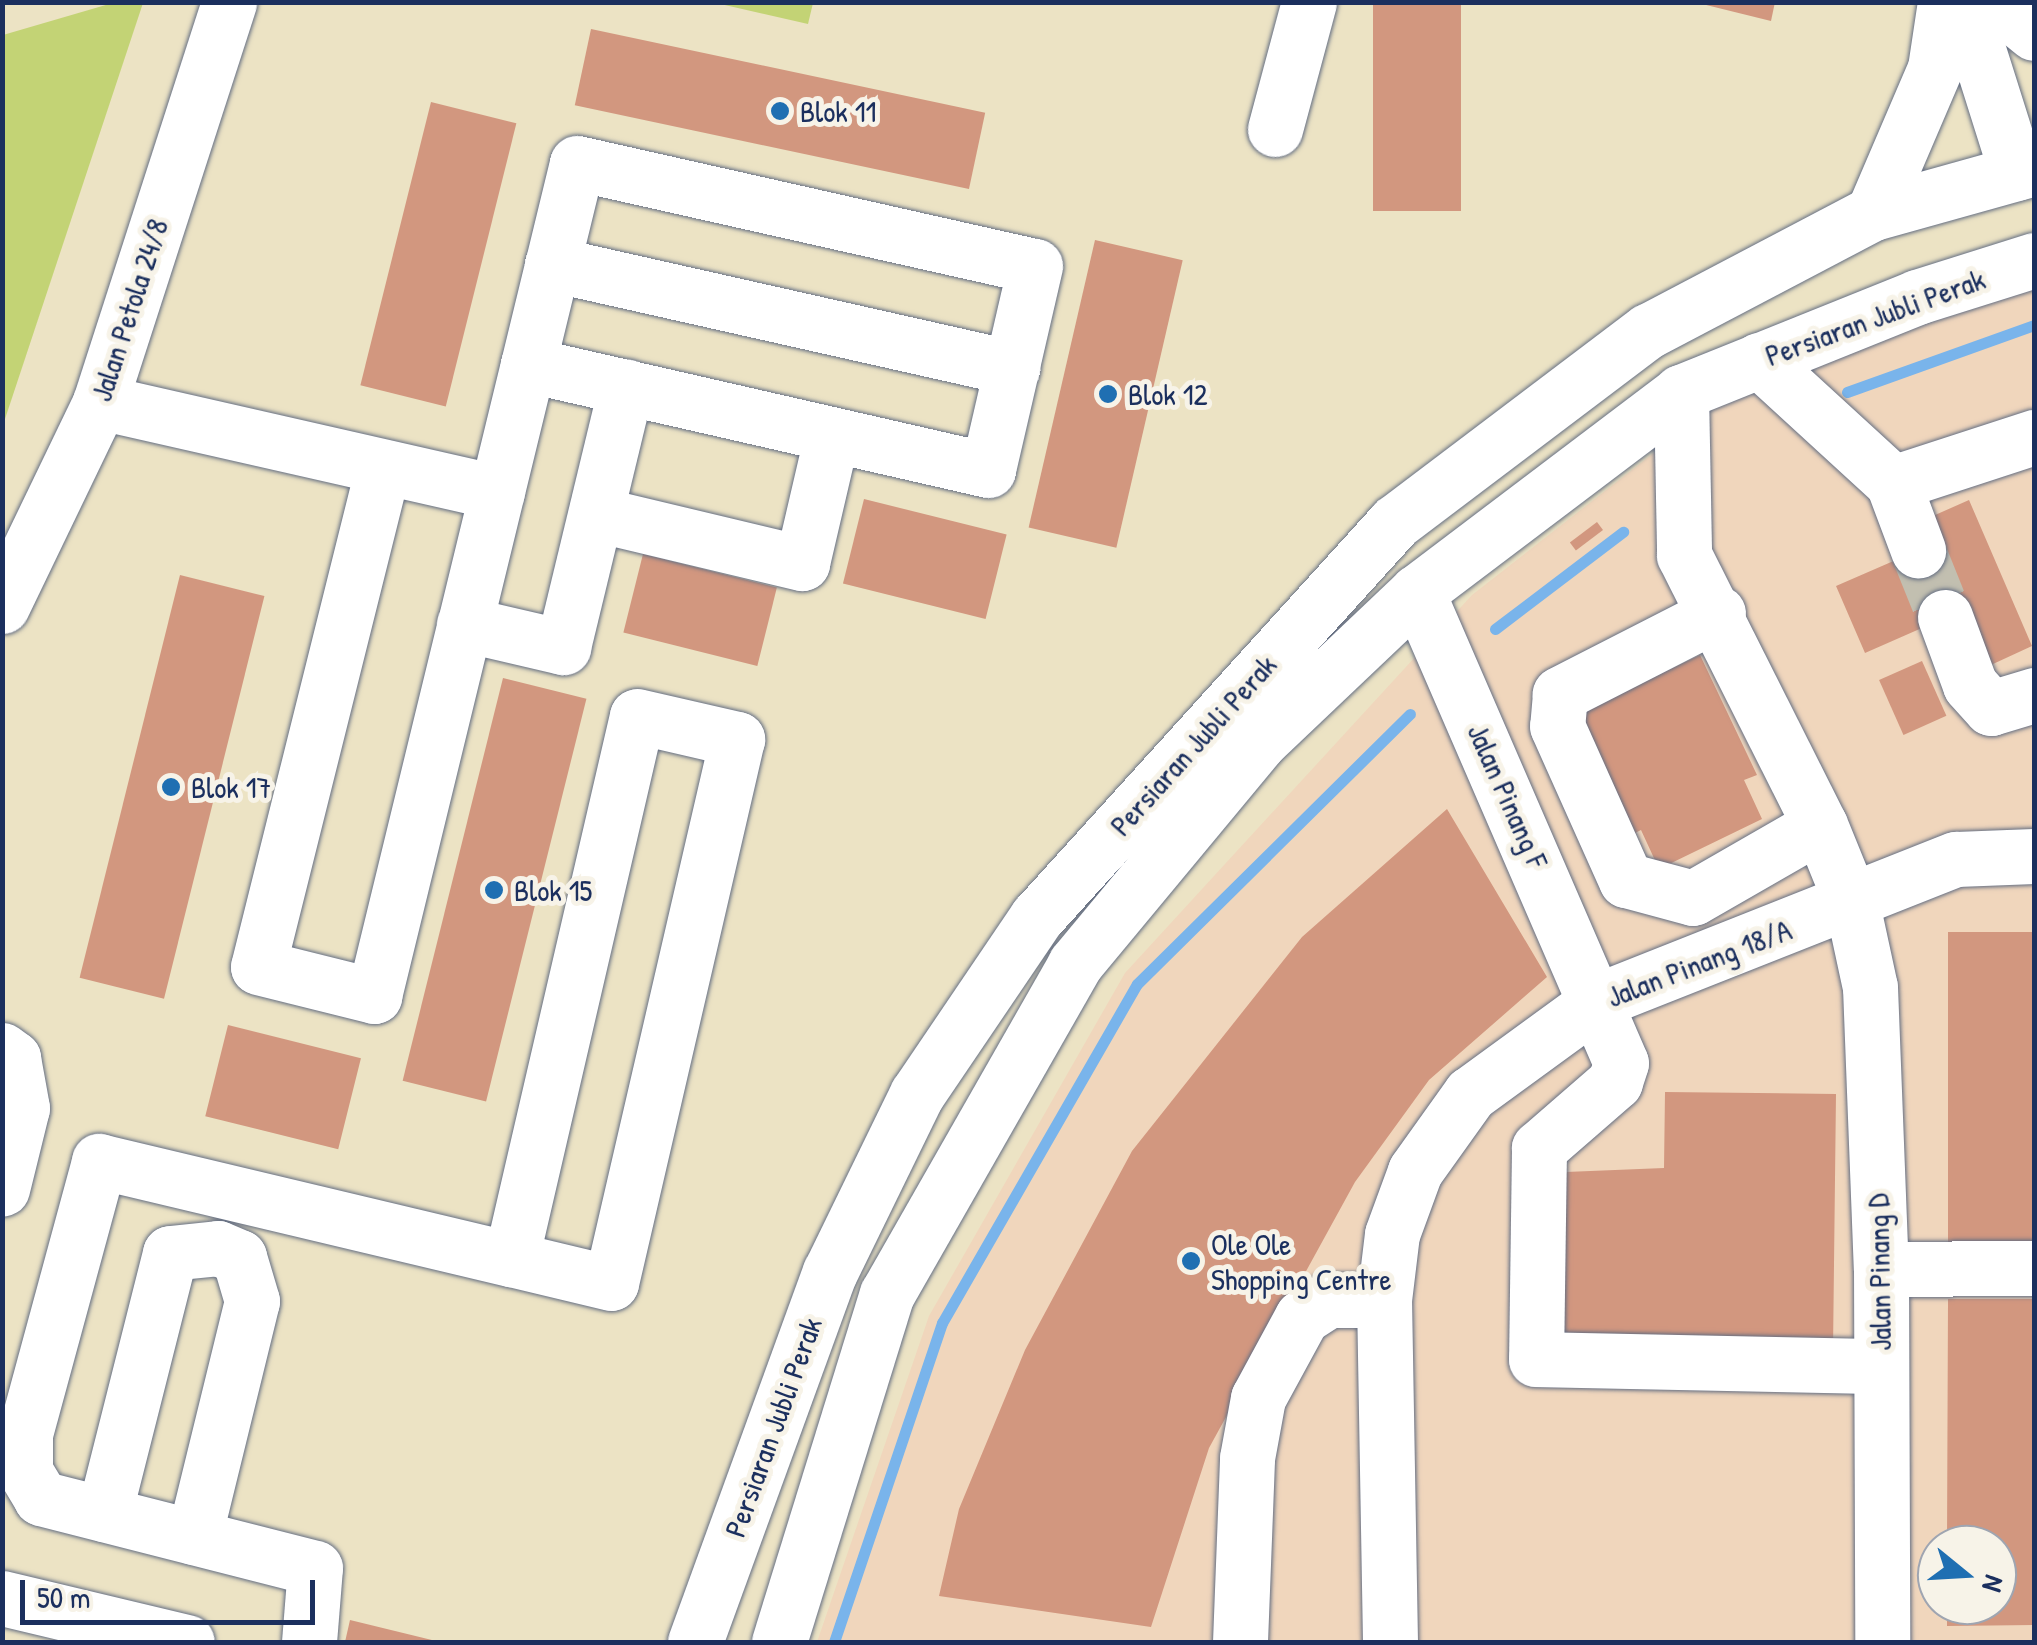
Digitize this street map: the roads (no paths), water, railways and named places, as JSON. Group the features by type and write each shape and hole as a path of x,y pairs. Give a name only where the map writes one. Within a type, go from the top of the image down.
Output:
{"main road":[{"name":"Jalan Petola 24/8","path":"2,606 100,402 229,2"},
{"path":"1276,128 1309,2"},
{"path":"1872,213 1935,68 1945,2"},
{"path":"1964,2 2029,176"},
{"path":"1996,2 2034,33"},
{"path":"382,466 258,967 374,996 577,163 1034,266 988,470 528,365"},
{"name":"Persiaran Jubli Perak","path":"695,1642 830,1272 917,1094 1037,917 1395,522 1648,332 1872,213 2029,176"},
{"name":"Persiaran Jubli Perak","path":"778,1642 886,1294 1076,964 1259,742 1417,592 1681,392 1917,297 2034,260"},
{"path":"552,264 1012,368"},
{"path":"1759,360 1893,484 1918,550"},
{"path":"464,624 564,647 626,388"},
{"name":"Jalan Pinang D","path":"1681,392 1684,556 1718,613 1820,825 1852,904 1870,987 1880,1269 1882,1642"},
{"path":"100,402 497,492"},
{"path":"596,514 802,563 832,434"},
{"path":"1893,484 2034,437"},
{"name":"Jalan Pinang F","path":"1417,592 1599,1000 1621,1063 1615,1082 1539,1148 1536,1360 1881,1366"},
{"path":"1718,613 1560,694 1558,726 1626,880 1668,895 1693,898 1820,825"},
{"path":"1945,617 1970,685 1991,708 2034,695"},
{"path":"309,1642 315,1568 42,1498 25,1471 14,1432 99,1161 611,1283 737,738 637,716 511,1259"},
{"path":"1530,846 1586,790"},
{"name":"Jalan Pinang 18/A","path":"1390,1642 1384,1300 1392,1234 1416,1172 1470,1094 1599,1000 1956,860 2034,856"},
{"path":"2,1050 14,1058 22,1108 2,1188"},
{"path":"104,1514 170,1253 218,1248 239,1257 248,1271 252,1301 194,1537"},
{"path":"1880,1269 2034,1268"},
{"path":"1240,1642 1246,1458 1258,1398 1302,1317 1328,1300 1384,1300"},
{"path":"2,1598 187,1642"}],"waterway":[{"path":"1847,392 2034,325"},
{"path":"1495,629 1623,532"},
{"path":"834,1642 942,1323 1137,984 1410,714"}],"tunnel":[{"path":"1918,550 1945,617"}],"place":[{"name":"Blok 11","path":"780,111"},
{"name":"Blok 12","path":"1108,394"},
{"name":"Blok 17","path":"171,787"},
{"name":"Blok 15","path":"494,890"},
{"name":"Ole Ole Shopping Centre","path":"1191,1261"}]}
